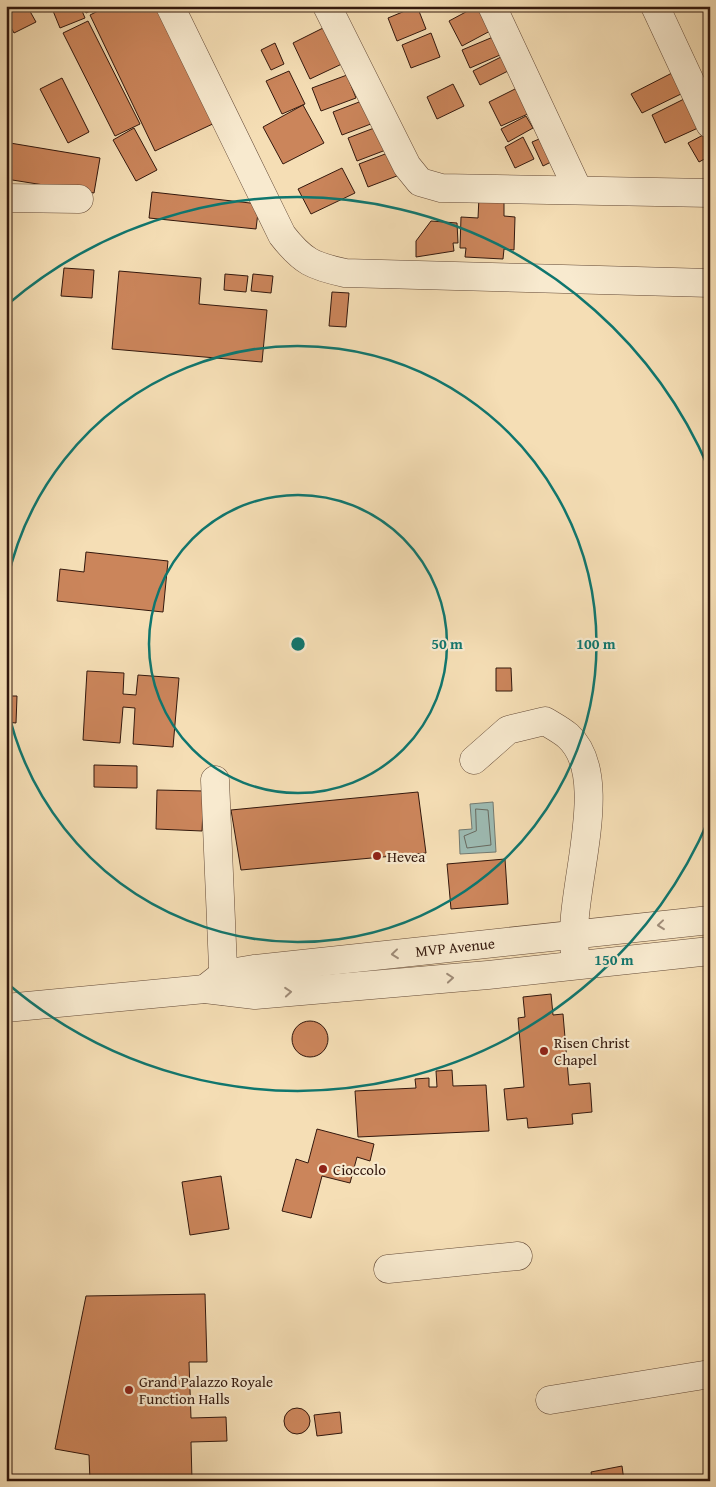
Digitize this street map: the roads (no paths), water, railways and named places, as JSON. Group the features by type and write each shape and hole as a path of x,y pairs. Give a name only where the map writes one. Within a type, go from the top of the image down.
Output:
{"street":[{"path":"170,6 282,235 296,253 318,267 346,273 710,283"},
{"path":"327,6 407,166 420,182 441,188 710,193"},
{"path":"492,6 578,190"},
{"path":"655,6 710,124"},
{"path":"6,198 79,199"},
{"path":"474,760 508,730 545,721 569,736 584,759 588,783 587,834 578,879 572,935 577,964"},
{"path":"215,780 218,985"},
{"path":"702,921 704,951"},
{"name":"MVP Avenue","path":"254,982 484,944 702,921"},
{"path":"484,944 488,975"},
{"name":"MVP Avenue","path":"6,1008 254,982 488,975 704,951"},
{"path":"388,1269 518,1256"},
{"path":"550,1400 710,1374"}],"water":[{"path":"493,802 496,852 460,854 459,830 472,829 470,804"}],"place":[{"name":"Hevea","path":"377,856"},
{"name":"Risen Christ Chapel","path":"544,1051"},
{"name":"Cioccolo","path":"323,1169"},
{"name":"Grand Palazzo Royale Function Halls","path":"129,1390"}]}
